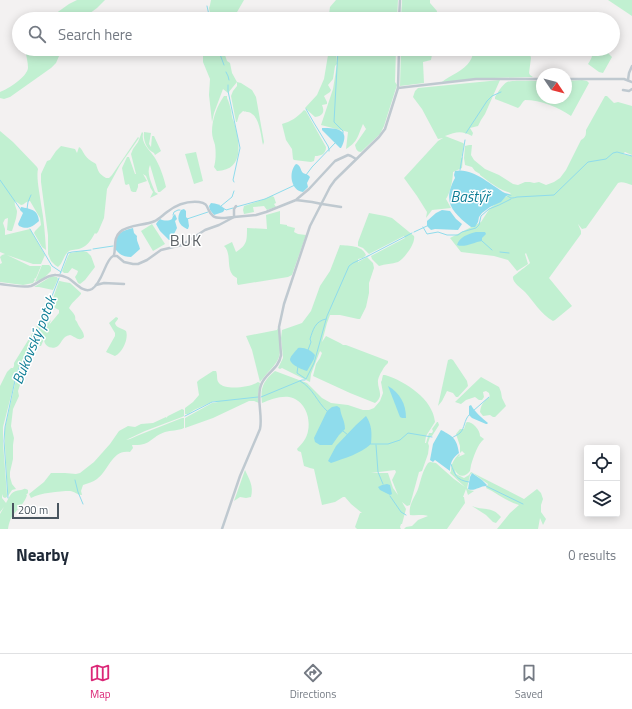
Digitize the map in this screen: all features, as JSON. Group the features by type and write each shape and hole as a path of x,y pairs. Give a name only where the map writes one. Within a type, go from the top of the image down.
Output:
{"street":[{"path":"400,0 400,12"},
{"path":"222,529 240,476 260,429 260,386 281,359 279,327 284,304 310,226 335,180 382,134 385,129 398,88 399,56"},
{"path":"628,80 632,66"},
{"path":"398,88 476,79 536,79"},
{"path":"572,79 617,79 632,82"},
{"path":"623,90 628,92 632,89"},
{"path":"114,256 116,237 120,231 155,221 168,211 184,203 203,202 206,204 214,217 226,218 266,212 296,200 309,189 335,161 348,155 356,159"},
{"path":"296,200 341,206"},
{"path":"234,217 235,207"},
{"path":"103,284 104,274 109,258 112,256 117,256 124,262 133,264 143,262 161,250 182,245 205,230 234,217"},
{"path":"0,284 24,287 36,284 48,276 55,275 68,278 85,290 92,289 104,274"},
{"path":"96,285 115,283 124,284"}],"green space":[{"path":"77,0 105,0 92,12 58,12"},
{"path":"211,0 244,0 237,12 210,12"},
{"path":"336,0 398,0 397,12 329,12 330,7"},
{"path":"402,0 430,0 430,3 437,11 437,12 401,12"},
{"path":"608,0 632,0 632,16"},
{"path":"26,56 59,56 56,63 51,68 10,97 4,99 0,98 0,92 17,82 27,71 28,66"},
{"path":"203,56 225,56 227,61 230,63 232,73 237,82 228,93 223,89 212,122 209,95 210,79 203,62"},
{"path":"328,56 336,56 337,64 335,66 333,79 328,85 331,90 324,96 327,104 322,105 322,115 315,117 305,108 317,95 324,79"},
{"path":"338,56 396,56 395,82 397,85 384,126 380,134 361,152 357,150 355,145 366,129 363,124 355,141 346,149 348,132 321,125 333,89"},
{"path":"401,56 432,56 431,60 423,62 424,83 400,86"},
{"path":"472,56 530,56 529,73 533,77 442,82 461,70 471,60"},
{"path":"592,56 612,57 603,73 599,72 588,64"},
{"path":"500,80 478,126 470,128 473,133 472,136 458,132 445,136 464,144 461,158 463,157 462,168 453,172 451,186 446,199 451,208 432,210 426,218 427,212 404,178 438,141 443,138 438,139 422,109 413,97 415,91 418,88"},
{"path":"582,80 589,83 571,116 546,104 572,104 572,81"},
{"path":"510,81 536,81 536,101 525,100 518,108 495,99 505,83"},
{"path":"237,82 252,90 256,97 264,142 263,145 261,133 255,116 243,111 239,115 236,122 231,96 237,86"},
{"path":"224,96 227,96 238,137 238,153 233,165 226,169 217,171 214,167 216,151 212,136 212,127 215,113"},
{"path":"605,96 607,96 614,103 618,102 632,106 632,155 625,152 623,154 632,156 632,185 623,182 618,183 586,228 582,229 578,224 581,234 549,278 572,306 553,321 541,311 513,279 514,276 530,263 526,253 528,264 517,271 508,260 494,256 461,252 450,238 481,222 490,208 511,193 495,186 472,167 465,165 465,146 472,145 471,155 474,160 485,169 499,175 513,184 518,185 525,182 539,182 546,185 560,178 566,170"},
{"path":"304,110 306,111 326,147 324,153 315,156 314,161 311,162 293,159 292,149 286,140 282,124 294,119"},
{"path":"0,131 13,142 38,169 38,182 44,221 46,250 42,247 34,233 41,225 40,218 30,201 21,205 15,201 17,213 12,231 7,230 8,218 5,219 3,223 5,235 30,229 45,255 41,264 33,264 7,255 30,266 41,266 33,283 23,285 0,282 0,264 2,263 0,257 5,254 0,252"},
{"path":"142,132 144,143 157,161 166,187 158,192 150,165 150,178 155,192 158,194 150,198 153,192 146,176 143,174 147,181 138,184 136,192 133,192 131,191 129,184 125,184 122,168 127,157 129,157 136,174 131,154"},
{"path":"144,132 151,133 149,144 151,147 152,136 154,136 161,151 155,155 146,144"},
{"path":"138,137 139,138 120,165 107,189 104,218 98,232 96,234 95,233 85,246 68,252 58,267 51,261 48,254 48,235 41,182 41,174 47,161 50,160 61,146 75,149 77,153 79,147 87,158 96,164 100,174 106,178 109,178"},
{"path":"196,152 203,181 194,184 185,154"},
{"path":"272,196 274,197 276,203 274,204 276,207 267,210 264,206 253,207 254,212 244,214 244,206"},
{"path":"280,211 280,224 295,228 294,232 298,234 306,235 292,275 288,277 238,285 237,278 231,272 227,249 224,246 232,242 236,252 246,242 247,228 267,229 266,215"},
{"path":"369,213 392,218 414,236 413,243 409,250 398,262 379,266 371,256 405,238 404,236 369,254 363,248 358,246 358,242"},
{"path":"152,224 165,244 153,251 141,231"},
{"path":"340,245 362,249 366,255 363,258 358,259 358,262 367,257 373,263 374,268 369,283 369,293 366,307 360,319 340,315 330,315 322,342 326,336 343,345 388,361 378,380 380,397 375,403 313,376 316,364 322,353 320,351 311,374 310,382 282,368 278,368 283,358 281,338 282,330 302,323 311,311 320,286 330,271"},
{"path":"83,251 87,252 91,256 95,267 80,284 75,277 78,271 72,268 68,273 64,273 62,271 70,253"},
{"path":"42,265 49,265 51,267 51,271 44,278 35,282"},
{"path":"52,276 57,277 58,279 53,290 34,287"},
{"path":"59,281 70,283 81,293 69,308 75,315 75,320 84,337 79,339 70,335 67,336 58,346 54,348 47,346 44,339 41,346 33,346 49,307 55,309 50,311 47,324 51,320 49,325 59,313 59,310 52,307 51,304"},
{"path":"42,317 43,318 31,346 18,369 3,427 7,497 3,497 2,494 2,498 6,503 10,495 15,491 25,489 28,490 28,493 9,523 8,529 0,529 0,514 4,507 0,512 0,386 7,372 13,368 14,363"},
{"path":"116,317 118,319 115,323 116,325 126,331 127,338 120,352 115,356 106,352 115,336 115,333 109,323"},
{"path":"278,328 280,351 278,360 260,382 252,350 246,336 277,330"},
{"path":"28,352 33,352 33,355 28,361 24,377 18,391 19,396 13,409 11,426 14,438 10,477 12,484 16,489 12,490 8,496 5,428 18,371"},
{"path":"451,359 467,381 468,386 458,397 447,391 438,406 448,360"},
{"path":"213,371 216,371 219,383 227,387 232,388 255,384 258,382 260,383 258,395 259,403 249,401 213,418 185,428 185,418 212,403 218,402 214,401 188,414 185,414 185,408 199,395 197,382"},
{"path":"275,371 307,383 322,398 331,403 348,405 363,410 374,408 380,401 383,393 381,382 383,375 409,386 424,399 433,414 435,422 426,436 425,443 429,433 432,433 432,429 437,422 439,425 430,437 428,443 428,454 422,471 419,472 410,505 407,506 402,502 406,509 400,527 401,529 357,529 355,527 360,513 362,513 345,497 335,502 322,505 314,469 304,466 301,452 297,449 304,441 307,434 309,425 307,414 299,401 289,397 278,398 262,403 263,385","holes":["395,470 396,472 392,480 398,495 393,488 388,473 371,473"]},
{"path":"481,377 499,387 506,406 495,417 490,415 483,416 480,412 483,403 490,397 489,393 486,391 483,392 484,397 482,400 475,397 466,400 461,404 455,402"},
{"path":"182,409 184,410 184,416 126,440 182,418 184,418 184,428 160,434 147,443 132,445 133,448 130,452 124,452 115,457 97,479 83,485 81,491 82,495 71,491 66,491 44,494 31,498 29,494 44,482 51,473 80,473 94,462 119,431 128,426 135,427 141,424 153,423"},
{"path":"467,422 472,423 476,427 480,436 484,439 479,444 470,471 466,475 462,476 455,470 456,474 464,478 471,472 524,499 537,489 541,493 543,499 541,512 546,519 543,525 540,518 538,529 497,529 510,513 519,505 510,502 486,488 488,484 472,473 470,475 467,488 474,491 468,495 466,489 463,497 465,503 447,529 404,529 412,526 418,520 428,516 410,515 410,511 411,504 428,463 436,463 465,487 450,473 452,464 459,454 460,455 458,457 465,454 462,451 460,453 460,446 456,434 460,429 464,429"},
{"path":"245,470 251,486 251,497 240,497 234,501"},
{"path":"472,506 494,511 501,517 496,523 493,522 486,515"}],"water":[{"path":"322,128 333,128 343,133 344,142 341,148 322,130"},
{"path":"296,164 299,165 303,173 310,177 307,183 308,187 303,192 299,191 293,185 292,181 292,172"},
{"name":"Baštýř","path":"461,170 475,174 512,196 507,195 501,202 482,213 475,227 471,227 454,211 449,200 451,186 455,178 455,171"},
{"path":"211,203 218,204 225,209 223,212 214,215 209,206"},
{"path":"21,207 35,212 39,221 30,227 25,228 19,226 18,224 23,213 20,210"},
{"path":"184,209 188,219 188,229 180,223 178,218 181,210"},
{"path":"442,210 450,211 462,224 458,230 431,230 427,226 427,221"},
{"path":"175,214 177,219 175,221 177,228 171,240 169,240 160,231 156,224 160,219 171,220"},
{"path":"133,228 134,233 137,236 140,249 131,257 124,256 116,250 117,237 121,232"},
{"path":"476,232 485,232 486,234 482,238 482,241 460,246 457,245 462,238"},
{"path":"298,348 307,349 315,355 307,371 295,365 290,360"},
{"path":"388,386 402,399 406,418 400,417"},
{"path":"471,405 488,423 487,424 472,418 469,415 469,406"},
{"path":"337,406 340,408 345,429 332,445 320,445 315,442 314,438 327,411 332,407"},
{"path":"366,416 371,429 371,444 352,455 331,463 328,461 336,446"},
{"path":"441,430 454,438 458,448 459,453 452,461 450,471 435,460 433,462 430,460 433,444"},
{"path":"472,473 487,485 475,489 468,489"},
{"path":"387,484 390,485 392,494 390,495 380,490 378,487"}],"waterway":[{"path":"207,6 208,12"},
{"path":"221,56 224,65"},
{"name":"Bukovský potok","path":"338,56 334,122 343,131 343,133"},
{"path":"226,72 229,80"},
{"path":"228,85 240,148 233,180 234,182"},
{"path":"466,133 487,101 492,96 501,92"},
{"path":"306,109 328,146 329,151"},
{"path":"460,170 465,140"},
{"name":"Bukovský potok","path":"306,175 336,142"},
{"path":"506,195 512,198 554,195 588,162 606,159 613,153 617,152 632,156"},
{"path":"0,180 21,210"},
{"name":"Bukovský potok","path":"236,207 265,199 295,185"},
{"path":"221,206 232,197 234,191"},
{"path":"27,209 31,195"},
{"path":"423,227 427,234 438,232 447,235 458,235 462,232 476,228 479,225 481,216 489,209 511,199"},
{"name":"Bukovský potok","path":"225,209 233,208"},
{"name":"Bukovský potok","path":"173,215 174,212 180,210"},
{"name":"Bukovský potok","path":"187,219 208,212"},
{"path":"414,232 427,226"},
{"path":"30,229 52,266 61,272"},
{"path":"368,256 412,233"},
{"path":"482,241 492,250"},
{"name":"Bukovský potok","path":"93,249 113,246"},
{"name":"Bukovský potok","path":"60,274 68,253 91,250"},
{"path":"500,252 509,253"},
{"path":"298,366 297,373 306,379 314,363 327,316 349,266 368,256"},
{"name":"Bukovský potok","path":"8,498 4,441 5,427 16,376 37,335 59,278"},
{"path":"308,350 315,326 322,320 326,319"},
{"path":"261,397 305,380"},
{"path":"300,381 312,391 320,404 327,411"},
{"path":"185,416 212,402 258,397"},
{"path":"473,411 489,397"},
{"path":"452,438 462,431 469,415"},
{"path":"343,431 348,435"},
{"path":"371,444 388,444 400,440 408,433 432,437"},
{"path":"376,445 378,472 383,484"},
{"path":"451,464 457,476 461,480 469,482"},
{"path":"75,480 83,504"},
{"path":"486,486 523,504"},
{"path":"390,496 401,512 406,515"}],"district":[{"name":"BUK","path":"186,240"}]}
